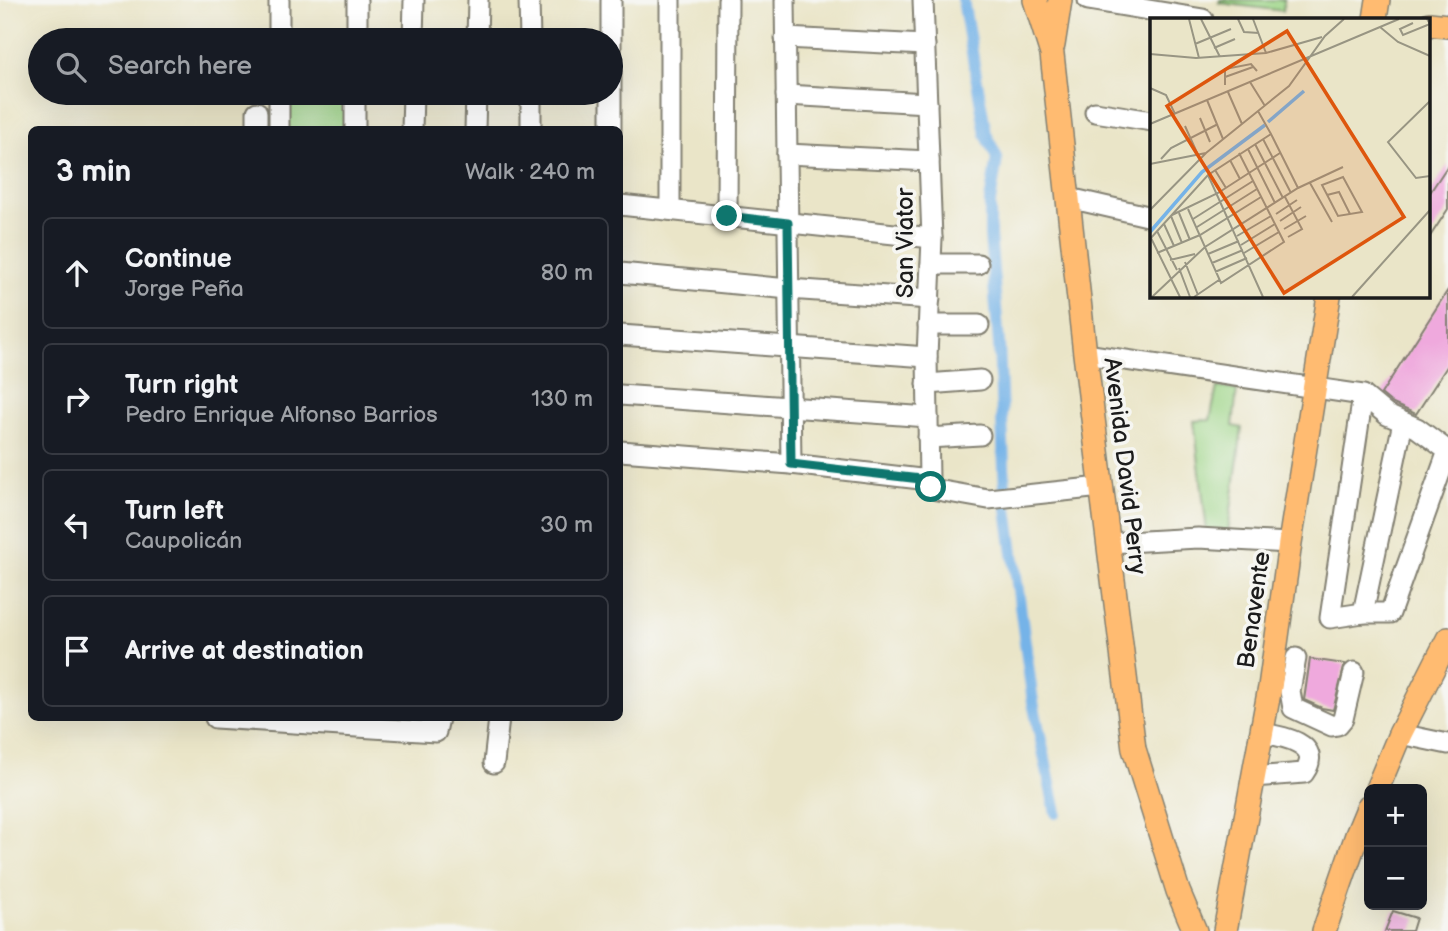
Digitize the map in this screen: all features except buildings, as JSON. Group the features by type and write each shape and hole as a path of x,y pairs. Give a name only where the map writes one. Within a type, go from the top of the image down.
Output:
{"main road":[{"name":"Avenida David Perry","path":"1035,0 1052,54 1085,354 1135,749 1178,891 1195,931"},
{"path":"1052,54 1059,0"},
{"path":"1430,24 1448,26"},
{"name":"Benavente","path":"1225,931 1261,733 1280,689 1290,543 1329,298"},
{"path":"1379,784 1400,734 1448,639"},
{"path":"1324,931 1364,820"}],"street":[{"path":"279,0 279,28"},
{"path":"356,28 357,0"},
{"path":"413,28 414,0"},
{"path":"477,28 478,0"},
{"path":"529,0 530,28"},
{"path":"611,0 611,28"},
{"path":"670,0 670,210"},
{"path":"727,216 728,0"},
{"path":"785,0 791,464"},
{"name":"San Viator","path":"923,0 932,237 927,357 930,483"},
{"path":"1088,0 1192,14"},
{"path":"785,38 925,45"},
{"path":"786,95 927,103"},
{"path":"279,105 279,126"},
{"path":"355,105 355,126"},
{"path":"412,126 413,105"},
{"path":"475,126 476,105"},
{"path":"531,105 531,126"},
{"path":"611,105 611,126"},
{"path":"1095,112 1150,121"},
{"path":"787,154 929,161"},
{"path":"1069,198 1150,217"},
{"path":"623,205 932,237"},
{"path":"931,264 978,264"},
{"path":"623,273 930,299"},
{"path":"928,326 979,325"},
{"path":"623,335 927,357"},
{"path":"1085,354 1363,395 1387,415 1417,428 1448,451 1390,612 1330,618 1363,395"},
{"path":"928,384 979,380"},
{"path":"623,395 928,416"},
{"path":"1363,613 1404,422"},
{"path":"929,438 980,435"},
{"path":"623,451 791,464 930,483 937,490 988,499 1101,487"},
{"path":"1108,544 1198,538 1290,543"},
{"path":"1296,659 1280,689 1298,712 1332,726 1338,725 1343,719 1354,672"},
{"path":"262,721 436,732 438,721"},
{"path":"494,763 499,721"},
{"path":"1253,777 1304,773 1307,770 1309,751 1287,737 1261,733"},
{"path":"1400,734 1448,744"}],"green space":[{"path":"1220,0 1284,0 1283,11 1219,3"},
{"path":"287,105 349,105 348,126 286,126"},
{"path":"1217,387 1237,390 1233,426 1242,428 1228,532 1207,532 1194,421 1210,420"}],"waterway":[{"path":"963,0 986,134 997,158 990,202 990,235 999,344 1005,491"},
{"path":"1007,509 1033,702 1056,813"}],"route":[{"path":"727,216 788,223 791,464 929,480 931,487"}]}
